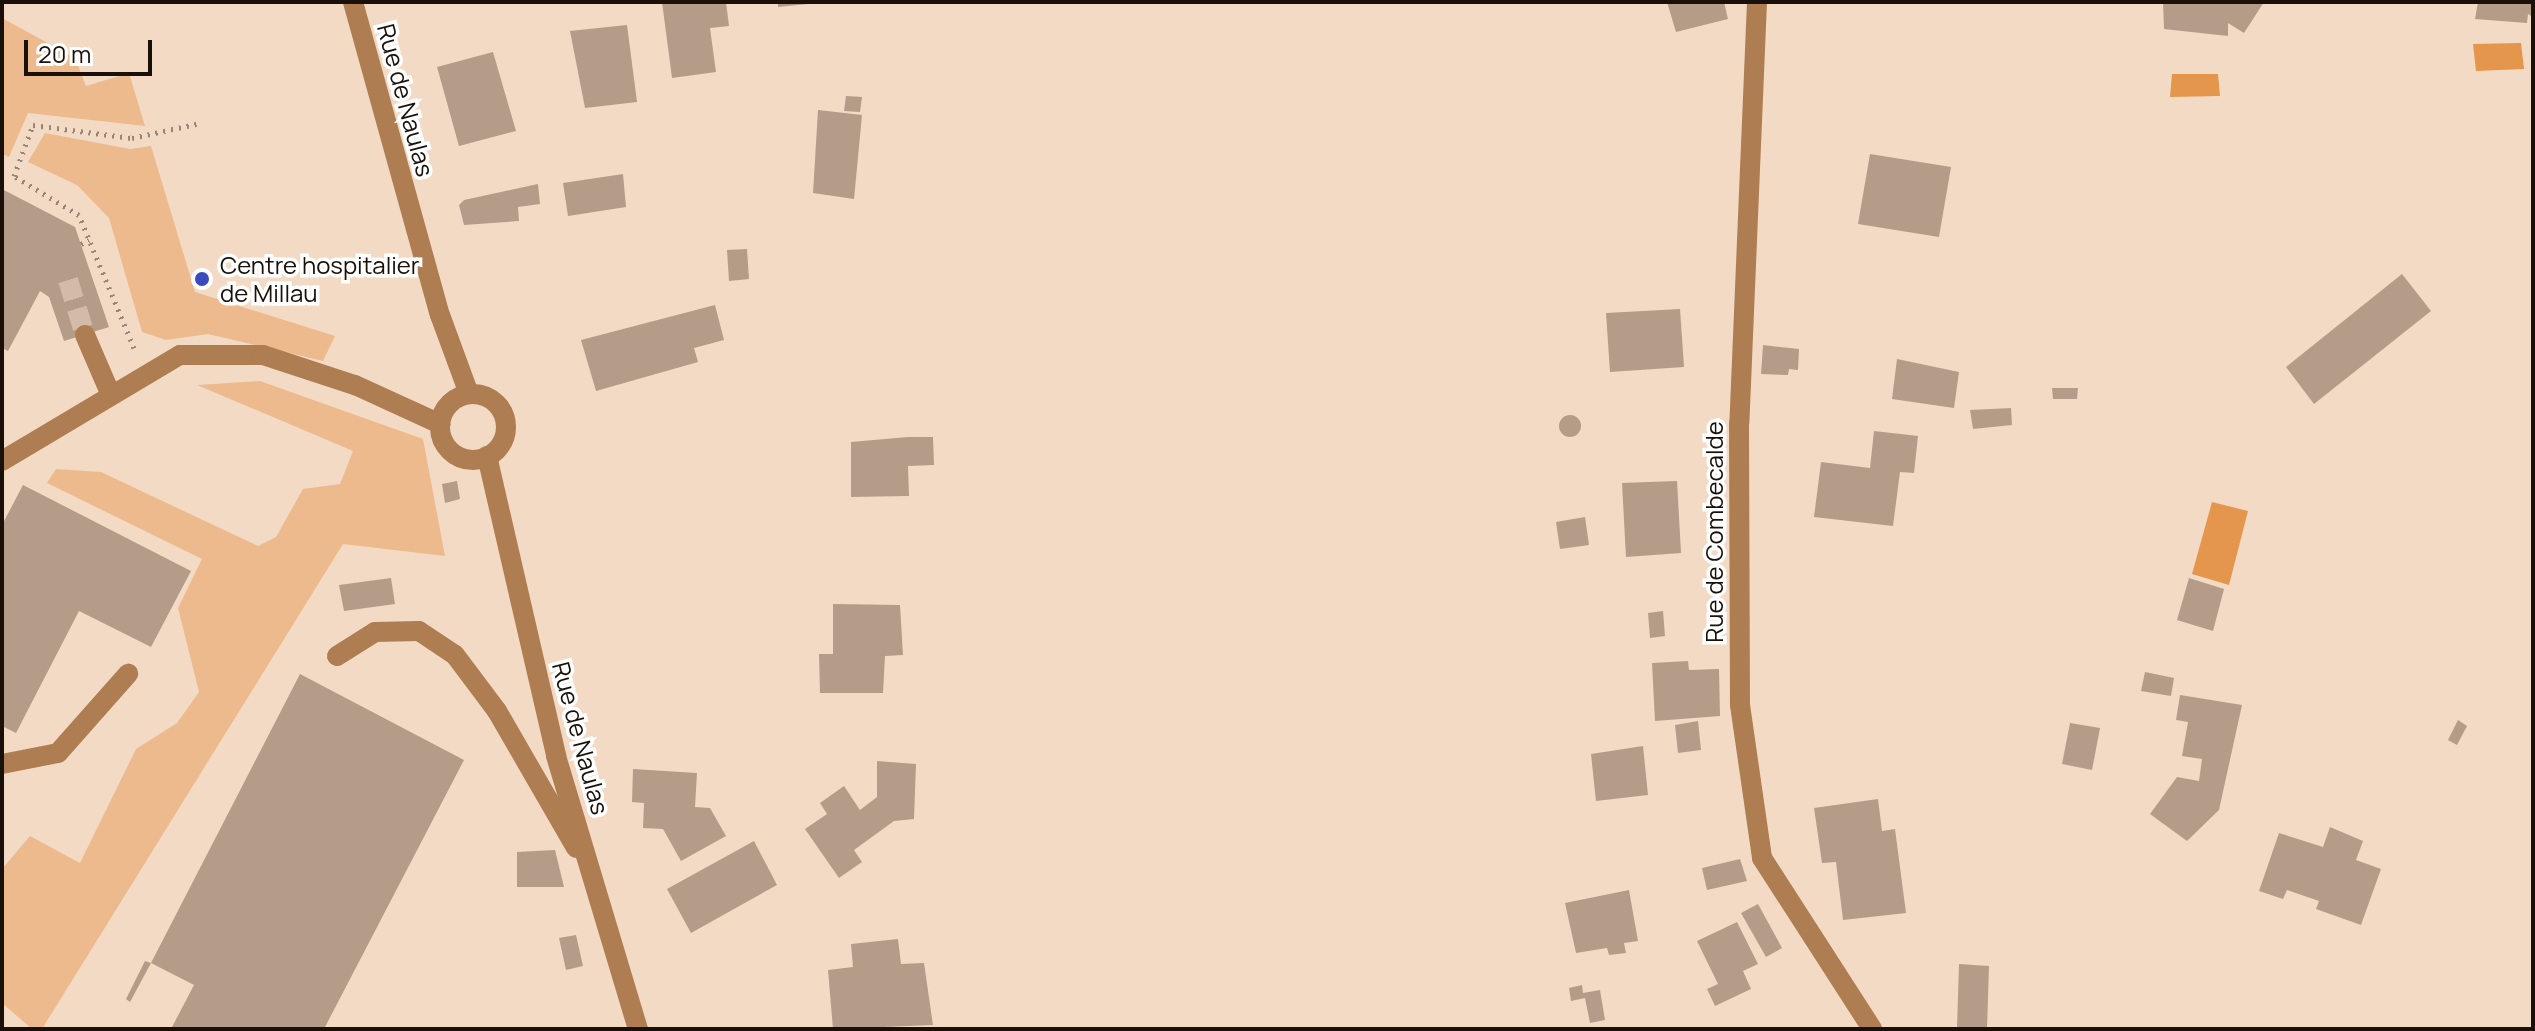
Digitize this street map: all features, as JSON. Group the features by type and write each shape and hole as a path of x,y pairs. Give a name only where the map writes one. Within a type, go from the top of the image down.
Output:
{"street":[{"name":"Rue de Naulas","path":"353,2 436,300 469,394"},
{"name":"Rue de Combecalde","path":"1757,2 1739,423 1740,705 1762,858 1872,1029"},
{"path":"85,335 111,395"},
{"path":"2,461 180,355 263,355 355,385 440,424"},
{"path":"469,394 491,400 504,418 503,440 487,456 468,460 450,452 440,424 449,404 469,394"},
{"name":"Rue de Naulas","path":"487,456 556,756 638,1029"},
{"path":"337,656 375,632 419,631 455,655 497,711 592,876"},
{"path":"2,764 58,753 128,674"}],"path":[{"path":"145,375 79,215 14,176 33,125 132,138 200,123"},
{"path":"81,244 89,240"}],"shaded area":[{"path":"2,18 75,58 86,86 129,73 145,126 28,113 9,157 2,154"},
{"path":"2521,43 2524,69 2476,71 2473,44"},
{"path":"2172,74 2218,74 2220,96 2170,97"},
{"path":"45,133 130,149 151,146 195,292 335,336 323,361 208,334 166,340 142,332 109,218 77,185 28,162"},
{"path":"260,381 423,439 445,556 343,544 42,1029 32,1029 2,1003 2,869 30,836 80,863 136,749 177,723 199,692 178,608 202,559 47,483 56,469 101,472 258,546 276,537 303,489 340,484 353,451 197,385"},
{"path":"2212,502 2248,511 2229,585 2192,574"}],"building":[{"path":"662,2 726,2 729,26 710,28 716,72 672,78"},
{"path":"778,2 808,2 808,4 778,7"},
{"path":"1667,2 1724,2 1728,19 1676,32"},
{"path":"2163,2 2264,2 2244,33 2228,23 2228,36 2164,29"},
{"path":"2478,2 2533,2 2533,17 2528,14 2527,23 2475,19"},
{"path":"627,25 637,102 585,108 570,31"},
{"path":"493,52 516,131 459,146 437,67"},
{"path":"846,96 862,97 860,112 844,111"},
{"path":"818,110 862,115 854,199 813,193"},
{"path":"1870,154 1951,167 1939,237 1858,224"},
{"path":"623,174 626,207 568,216 563,183"},
{"path":"538,184 540,204 518,207 519,221 464,225 459,205 464,200"},
{"path":"2,189 75,227 109,327 64,341 49,297 40,291 8,351 2,348"},
{"path":"747,249 749,279 729,281 727,250"},
{"path":"2402,274 2431,311 2314,404 2286,367"},
{"path":"715,305 724,340 694,348 698,362 596,391 581,340"},
{"path":"1680,309 1684,367 1610,372 1606,313"},
{"path":"1763,345 1799,349 1798,370 1789,369 1788,375 1761,374"},
{"path":"1897,359 1959,372 1954,408 1892,399"},
{"path":"2052,388 2078,388 2077,399 2053,399"},
{"path":"2011,408 2012,425 1973,429 1970,410"},
{"path":"1570,415 1578,418 1581,426 1578,434 1570,437 1562,434 1559,426 1562,418"},
{"path":"1874,431 1918,436 1914,473 1900,472 1893,526 1814,517 1821,462 1870,468"},
{"path":"933,437 934,465 908,466 909,496 851,497 851,442"},
{"path":"457,481 460,499 445,503 442,484"},
{"path":"1677,481 1681,553 1626,557 1622,483"},
{"path":"23,485 191,571 151,647 79,611 16,733 2,726 2,525"},
{"path":"1585,517 1589,545 1560,549 1556,522"},
{"path":"391,578 395,604 344,611 339,585"},
{"path":"2189,578 2224,589 2213,631 2177,620"},
{"path":"833,604 900,605 903,655 885,656 883,693 820,693 819,654 833,654"},
{"path":"1663,611 1665,636 1650,638 1648,613"},
{"path":"1688,661 1689,670 1719,669 1720,716 1655,721 1652,663"},
{"path":"2145,672 2174,678 2171,696 2141,691"},
{"path":"300,674 464,760 324,1029 171,1029 194,985 151,963"},
{"path":"2180,695 2242,705 2219,810 2187,841 2150,814 2177,777 2199,781 2202,759 2182,756 2188,722 2176,720"},
{"path":"2458,720 2467,726 2457,745 2448,740"},
{"path":"1698,721 1701,750 1678,753 1675,725"},
{"path":"2070,723 2100,728 2092,770 2062,764"},
{"path":"1643,746 1648,795 1596,801 1591,754"},
{"path":"877,761 916,764 914,819 894,821 854,850 862,862 839,878 805,829 827,814 820,803 844,786 860,810 877,797"},
{"path":"633,769 697,773 695,807 710,808 726,836 681,861 663,829 643,828 644,803 632,802"},
{"path":"1878,799 1882,831 1895,829 1906,913 1843,920 1836,862 1822,863 1814,808"},
{"path":"2330,827 2363,841 2356,860 2381,869 2361,925 2316,909 2319,901 2287,890 2283,899 2259,891 2279,833 2323,847"},
{"path":"754,841 777,885 691,933 667,889"},
{"path":"555,850 564,887 517,887 517,852"},
{"path":"1740,859 1747,881 1707,890 1702,868"},
{"path":"1629,890 1638,941 1624,943 1626,953 1609,955 1607,948 1576,953 1565,903"},
{"path":"1758,904 1782,948 1766,957 1741,913"},
{"path":"1737,922 1758,964 1743,971 1751,989 1715,1006 1707,989 1718,984 1697,941"},
{"path":"576,935 583,966 566,970 559,938"},
{"path":"898,939 901,964 924,963 933,1025 833,1029 828,970 853,967 851,944"},
{"path":"145,961 151,963 130,1002 126,999"},
{"path":"1959,964 1989,966 1987,1029 1957,1029"},
{"path":"1582,985 1583,993 1600,990 1605,1020 1590,1023 1585,998 1571,1001 1569,988"}],"tunnel":[{"path":"68,280 85,335"}],"place":[{"name":"Centre hospitalier de Millau","path":"202,279"}]}
